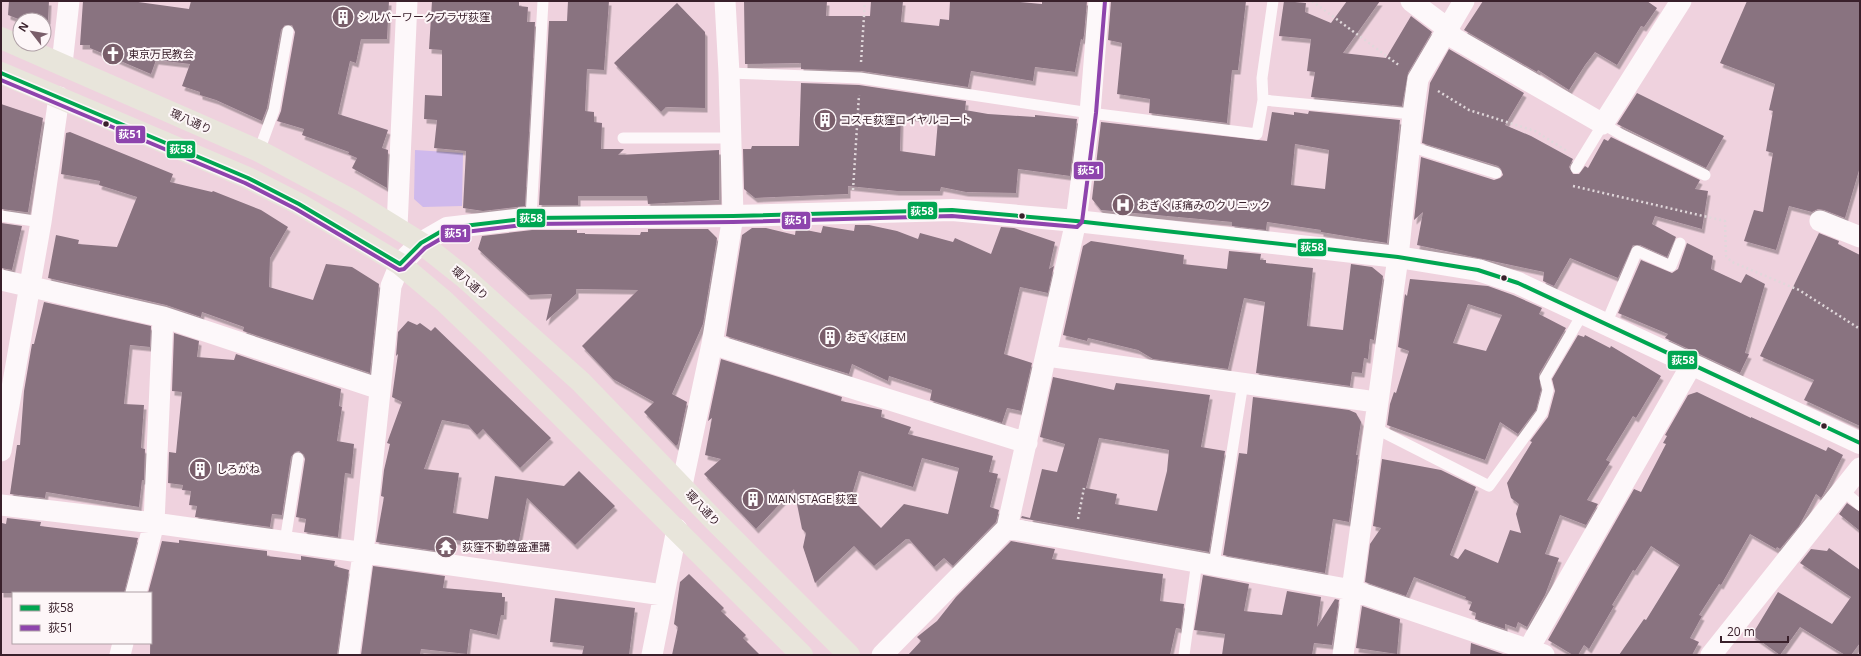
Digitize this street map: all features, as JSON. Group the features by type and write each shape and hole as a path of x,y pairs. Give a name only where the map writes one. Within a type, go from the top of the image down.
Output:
{"main road":[{"name":"環八通り","path":"1,38 259,151 398,227 421,243 464,277 581,382 682,485 714,520 849,655"},
{"path":"1,73 248,178 298,204 400,264 444,301 491,346 677,529 802,655"}],"street":[{"path":"62,64 69,1"},
{"path":"398,227 407,1"},
{"path":"682,485 712,344 733,216 729,73 725,1"},
{"path":"882,655 1007,528 1047,356 1076,221 1090,113 1099,1"},
{"path":"1411,1 1448,31 1454,38 1603,124 1681,1"},
{"path":"1343,655 1376,402 1398,257 1412,114 1418,79 1448,31 1464,1"},
{"path":"1,451 41,222 60,97"},
{"path":"349,655 363,554 392,286 400,264 421,243 447,228 531,218 733,216 952,210 1076,221 1398,257 1478,270 1518,283 1860,443"},
{"path":"1820,221 1860,237"},
{"path":"1,280 163,318 380,389"},
{"path":"136,592 154,523 163,318"},
{"path":"712,344 1027,444"},
{"path":"1047,356 1376,402"},
{"path":"1007,528 1352,590 1524,651 1692,364"},
{"path":"1711,655 1860,468"},
{"path":"1,505 154,523 363,554 663,595"},
{"path":"652,655 677,529"},
{"path":"120,655 123,644"}],"lane":[{"path":"531,218 543,1"},
{"path":"729,73 860,78 1090,113 1256,134 1263,100 1262,78 1273,1"},
{"path":"259,151 274,110 288,31"},
{"path":"1263,100 1412,114"},
{"path":"1576,168 1603,124 1705,176"},
{"path":"623,138 731,138"},
{"path":"1409,146 1496,173"},
{"path":"1,216 41,222"},
{"path":"1606,324 1637,251 1670,266 1680,243"},
{"path":"1373,427 1490,486 1542,413 1548,390 1545,378 1583,313"},
{"path":"1184,655 1206,563 1243,383"},
{"path":"286,542 298,458"},
{"path":"1842,490 1860,505"}],"path":[{"path":"1312,1 1418,79 1468,110 1535,132 1573,155 1576,168 1573,186 1725,221 1726,256 1732,262 1799,290 1860,329"},
{"path":"1077,521 1084,488"}],"shaded area":[{"path":"415,150 463,153 462,206 423,207 414,199"}],"building":[{"path":"9,1 49,1 48,12 12,12 12,17 8,15"},
{"path":"83,1 131,1 189,9 191,1 389,1 387,39 361,39 356,63 350,61 338,114 388,130 382,148 388,150 387,188 352,168 357,158 348,154 349,152 302,135 304,129 277,121 281,111 295,32 292,25 285,25 281,30 267,108 262,121 216,100 200,95 200,92 182,86 190,64 156,60 151,74 90,48 90,45 80,45"},
{"path":"432,1 519,1 519,6 528,7 527,22 535,22 525,206 483,211 463,208 466,151 434,148 437,120 424,119 425,95 442,96 442,50 429,49"},
{"path":"568,1 609,1 604,70 587,69 585,111 594,112 594,122 602,123 601,149 624,149 618,155 719,150 719,200 648,204 647,196 578,196 578,205 539,205 549,21 567,21"},
{"path":"744,1 827,1 826,16 870,16 871,1 903,1 901,22 939,26 940,19 949,20 950,1 1010,1 1042,4 1042,1 1087,1 1084,35 1083,40 1081,39 1075,72 1035,67 1033,81 971,71 968,87 861,71 801,69 801,63 745,64"},
{"path":"1111,1 1246,1 1238,70 1232,70 1227,123 1149,113 1150,99 1117,94 1122,43 1108,40"},
{"path":"1284,1 1306,3 1305,12 1331,23 1347,1 1380,1 1343,53 1386,58 1411,16 1432,32 1408,73 1402,106 1311,97 1315,72 1307,71 1311,39 1279,36"},
{"path":"1483,1 1647,1 1657,8 1644,27 1641,26 1617,65 1595,52 1569,90 1538,70 1537,72 1464,30"},
{"path":"1747,1 1860,1 1860,167 1845,218 1824,210 1818,209 1812,212 1789,206 1776,250 1744,241 1754,210 1763,212 1773,153 1766,151 1773,111 1769,110 1775,84 1720,63"},
{"path":"677,3 705,32 705,108 666,107 661,112 614,63"},
{"path":"1449,49 1524,93 1505,125 1531,136 1573,159 1569,167 1573,174 1579,174 1585,166 1588,168 1604,139 1608,141 1611,137 1700,180 1695,189 1708,191 1702,229 1655,216 1652,224 1676,237 1667,257 1640,245 1633,245 1618,278 1570,258 1554,286 1543,281 1544,272 1417,245 1423,212 1414,220 1421,157 1494,180 1503,175 1498,166 1422,143 1430,83"},
{"path":"801,83 859,85 966,101 965,110 988,114 1035,117 1035,115 1077,119 1070,176 1018,169 1016,193 966,192 941,187 940,191 897,191 848,186 848,194 755,198 744,189 743,149 751,149 752,146 799,146","holes":["901,115 938,120 935,156 900,151"]},
{"path":"1637,93 1724,136 1706,168 1617,124"},
{"path":"1,104 43,118 28,212 1,209"},
{"path":"1309,111 1400,120 1387,243 1321,232 1321,230 1267,222 1266,230 1232,226 1232,222 1101,210 1092,199 1101,122 1267,141 1272,112 1294,115 1294,112 1308,114","holes":["1295,144 1329,150 1325,189 1291,185"]},
{"path":"70,132 173,174 170,182 213,191 261,210 288,227 270,258 269,287 313,300 326,264 352,267 379,284 370,373 243,331 244,327 202,312 201,317 166,305 48,278 56,235 79,240 78,244 117,247 137,197 99,185 100,181 61,174 66,133"},
{"path":"1,223 22,226 12,270 1,268"},
{"path":"855,225 869,225 897,231 918,239 920,233 953,242 955,238 991,254 1001,227 1014,228 1055,242 1049,269 1054,266 1048,293 1020,287 1004,354 1032,363 1021,411 1007,408 1002,423 930,400 932,390 889,376 888,381 852,364 849,374 726,336 742,235 752,228 766,228 795,235 796,228 821,233 823,226 854,231"},
{"path":"648,229 708,229 717,238 703,324 672,394 687,402 678,444 676,446 644,412 654,402 613,379 582,346 638,290 576,289 576,294 546,321 552,294 528,295 478,249 482,236 532,230 577,230 577,233 585,234 640,235 641,232 648,232"},
{"path":"1819,233 1839,241 1838,244 1860,255 1860,426 1804,400 1814,380 1760,356"},
{"path":"1091,241 1184,255 1183,264 1227,269 1229,251 1261,254 1260,260 1266,260 1266,263 1313,268 1307,326 1343,330 1351,264 1372,267 1383,276 1374,340 1370,339 1368,359 1364,358 1362,373 1352,372 1350,386 1256,373 1265,302 1244,298 1228,369 1153,359 1138,350 1088,338 1087,341 1063,335 1083,246"},
{"path":"1687,243 1713,256 1711,269 1741,283 1746,274 1765,284 1745,353 1749,354 1740,373 1665,338 1668,334 1618,313 1641,260 1672,273 1678,269"},
{"path":"1410,279 1488,286 1542,308 1539,314 1566,328 1539,374 1541,390 1536,410 1518,434 1500,422 1485,460 1387,425 1390,404 1394,392 1396,393 1409,351 1398,347 1405,294 1407,296","holes":["1468,304 1502,315 1486,351 1453,343"]},
{"path":"44,302 151,326 150,347 130,345 124,404 144,405 141,448 145,449 144,480 142,480 139,507 46,492 45,498 10,494 17,445 20,445 24,391 32,344 34,344"},
{"path":"408,321 417,325 420,323 431,331 435,327 551,438 520,468 483,429 477,435 468,425 442,420 424,469 459,473 453,513 488,519 495,476 564,486 579,471 615,506 575,545 527,498 518,546 452,540 450,553 376,542 384,497 381,496 384,470 390,444 387,443 402,402 392,397 398,354 396,356 398,332"},
{"path":"174,333 199,341 197,357 234,360 236,354 341,389 339,406 342,407 337,441 354,444 351,474 345,473 338,537 304,532 306,519 296,517 305,459 304,455 299,451 295,452 291,457 282,515 272,514 270,527 195,517 197,506 189,505 191,491 182,490 183,485 168,483 169,452 176,453 182,392 172,391"},
{"path":"1578,335 1584,337 1585,335 1610,348 1611,346 1661,376 1636,418 1633,416 1606,460 1610,462 1587,500 1598,504 1586,525 1560,515 1545,554 1559,558 1545,595 1527,627 1518,622 1516,628 1505,624 1505,629 1475,619 1476,613 1469,610 1472,602 1465,599 1466,597 1414,577 1406,596 1365,582 1370,544 1381,528 1373,526 1382,459 1441,470 1476,487 1450,555 1458,559 1465,549 1498,563 1510,530 1521,533 1516,514 1519,504 1511,498 1507,483 1532,442 1530,441 1548,417 1555,391 1552,379"},
{"path":"721,359 842,397 841,401 882,410 881,417 911,427 908,434 993,456 989,472 998,474 990,507 999,510 996,522 953,566 944,558 934,567 909,539 906,539 874,566 854,546 815,583 803,547 806,533 802,529 794,489 756,529 704,474 721,459 705,455 712,418 708,421","holes":["922,458 959,468 948,514 904,504 881,528 851,498 859,471 913,487"]},
{"path":"1053,377 1114,390 1116,383 1210,395 1201,447 1225,451 1209,552 1021,518 1022,516 1030,518 1042,469 1057,472 1065,444 1040,437","holes":["1099,438 1169,450 1167,471 1157,511 1115,504 1117,494 1086,488"]},
{"path":"1697,392 1826,451 1828,447 1843,455 1821,498 1816,494 1799,526 1780,549 1777,547 1776,549 1750,534 1721,585 1719,584 1699,615 1702,616 1690,638 1699,642 1692,655 1619,655 1644,619 1646,620 1680,565 1651,546 1635,571 1633,570 1612,605 1614,606 1589,649 1584,645 1578,655 1573,655 1548,640 1634,489 1641,492 1666,444 1663,443 1667,436 1665,435 1688,395"},
{"path":"1253,397 1349,410 1356,413 1361,422 1349,522 1333,519 1325,573 1223,555 1239,453 1247,454"},
{"path":"1847,503 1860,512 1860,531 1839,514"},
{"path":"7,518 41,522 40,526 138,538 124,592 1,593 1,533 2,523 6,524"},
{"path":"179,540 267,551 267,556 301,560 301,556 335,561 334,566 349,570 337,655 150,655 150,644 152,644 152,592 148,592 162,541 179,543"},
{"path":"1011,541 1055,549 1052,559 1163,574 1160,601 1184,604 1181,629 1176,628 1170,655 908,655 921,641 917,637 937,621 956,597"},
{"path":"1829,548 1860,570 1860,643 1851,655 1845,655 1800,627 1780,655 1752,635 1778,592 1832,624 1851,597 1800,563 1811,549 1827,551"},
{"path":"373,566 445,576 443,588 502,593 502,597 505,597 504,615 501,615 497,635 470,629 467,654 421,649 420,655 361,655"},
{"path":"689,574 724,608 721,611 746,635 743,638 760,655 672,655 678,627 674,624 680,582"},
{"path":"1203,575 1249,584 1244,611 1282,615 1287,591 1321,597 1317,627 1335,599 1339,600 1332,645 1314,643 1312,655 1222,655 1225,634 1194,630"},
{"path":"555,598 635,608 629,655 582,655 584,646 550,642"},
{"path":"1362,606 1400,619 1397,654 1356,648"},
{"path":"1471,643 1503,654 1503,655 1470,655"}],"transit line":[{"name":"荻51","path":"1,80 245,183 296,209 399,270 404,269 425,248 449,234 531,224 733,222 952,216 1077,227 1082,222 1096,113 1105,1"},
{"name":"荻58","path":"1,73 248,178 299,204 400,264 421,243 447,228 531,218 733,216 952,210 1076,221 1398,257 1478,270 1518,283 1860,443"}],"place":[{"name":"シルバーワークプラザ荻窪","path":"343,17"},
{"name":"東京万民教会","path":"113,54"},
{"name":"コスモ荻窪ロイヤルコート","path":"825,120"},
{"name":"おぎくぼ痛みのクリニック","path":"1123,205"},
{"name":"おぎくぼEM","path":"830,337"},
{"name":"しろがね","path":"200,469"},
{"name":"MAIN STAGE 荻窪","path":"753,499"},
{"name":"荻窪不動尊盛運講","path":"446,547"}]}
